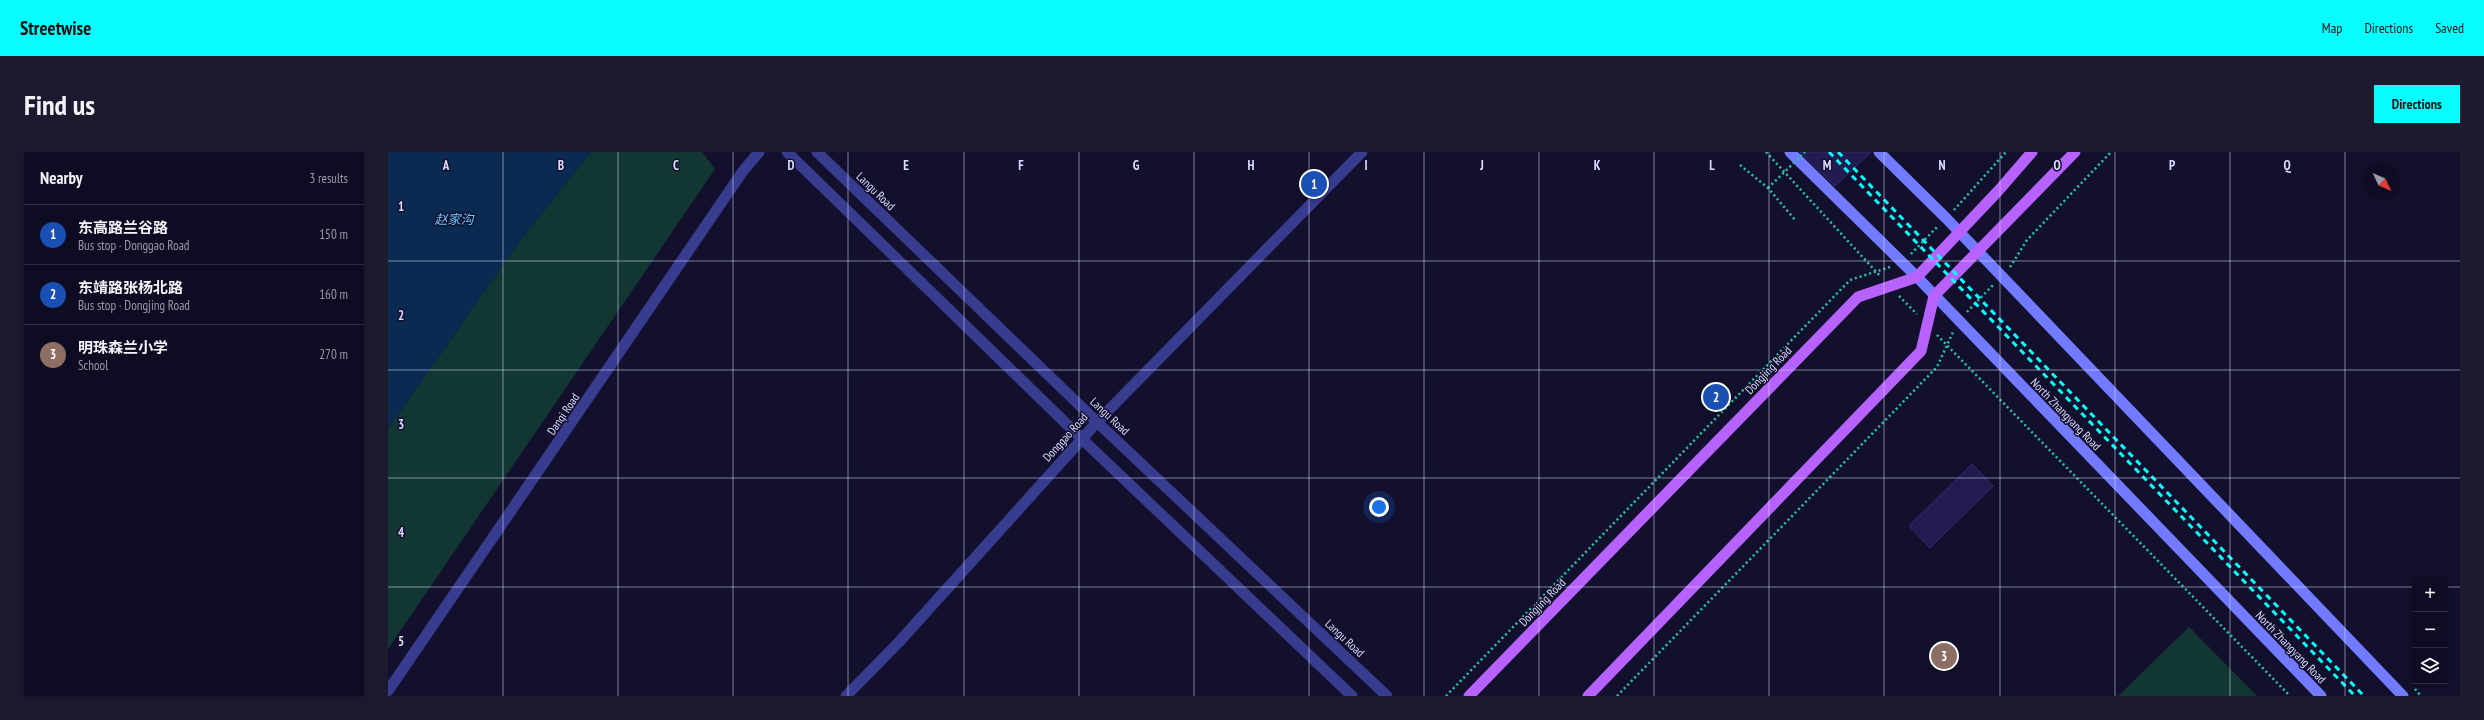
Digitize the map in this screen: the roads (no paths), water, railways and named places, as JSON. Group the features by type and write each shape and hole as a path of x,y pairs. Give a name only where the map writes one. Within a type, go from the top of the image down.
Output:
{"main road":[{"name":"North Zhangyang Road","path":"1790,152 1917,277 2321,696"},
{"path":"1879,152 1977,251 2403,696"},
{"name":"Dongjing Road","path":"1469,696 1858,297 1917,277 1999,190 2032,152"},
{"path":"1999,190 2038,152"},
{"path":"1588,696 1921,351 1934,296 2075,152"}],"street":[{"name":"Danqi Road","path":"388,690 541,469 742,171 759,152"},
{"path":"788,152 1082,439 1352,696"},
{"name":"Langu Road","path":"817,152 1097,422 1387,696"},
{"name":"Donggao Road","path":"846,696 899,642 1097,422 1362,152"}],"water":[{"name":"赵家沟","path":"388,152 591,152 519,242 388,429"}],"railway":[{"path":"1829,152 2355,696"},
{"path":"1838,152 2364,696"}],"place":[{"name":"东高路兰谷路","path":"1314,184"},
{"name":"东靖路张杨北路","path":"1716,397"},
{"name":"明珠森兰小学","path":"1944,656"}]}
